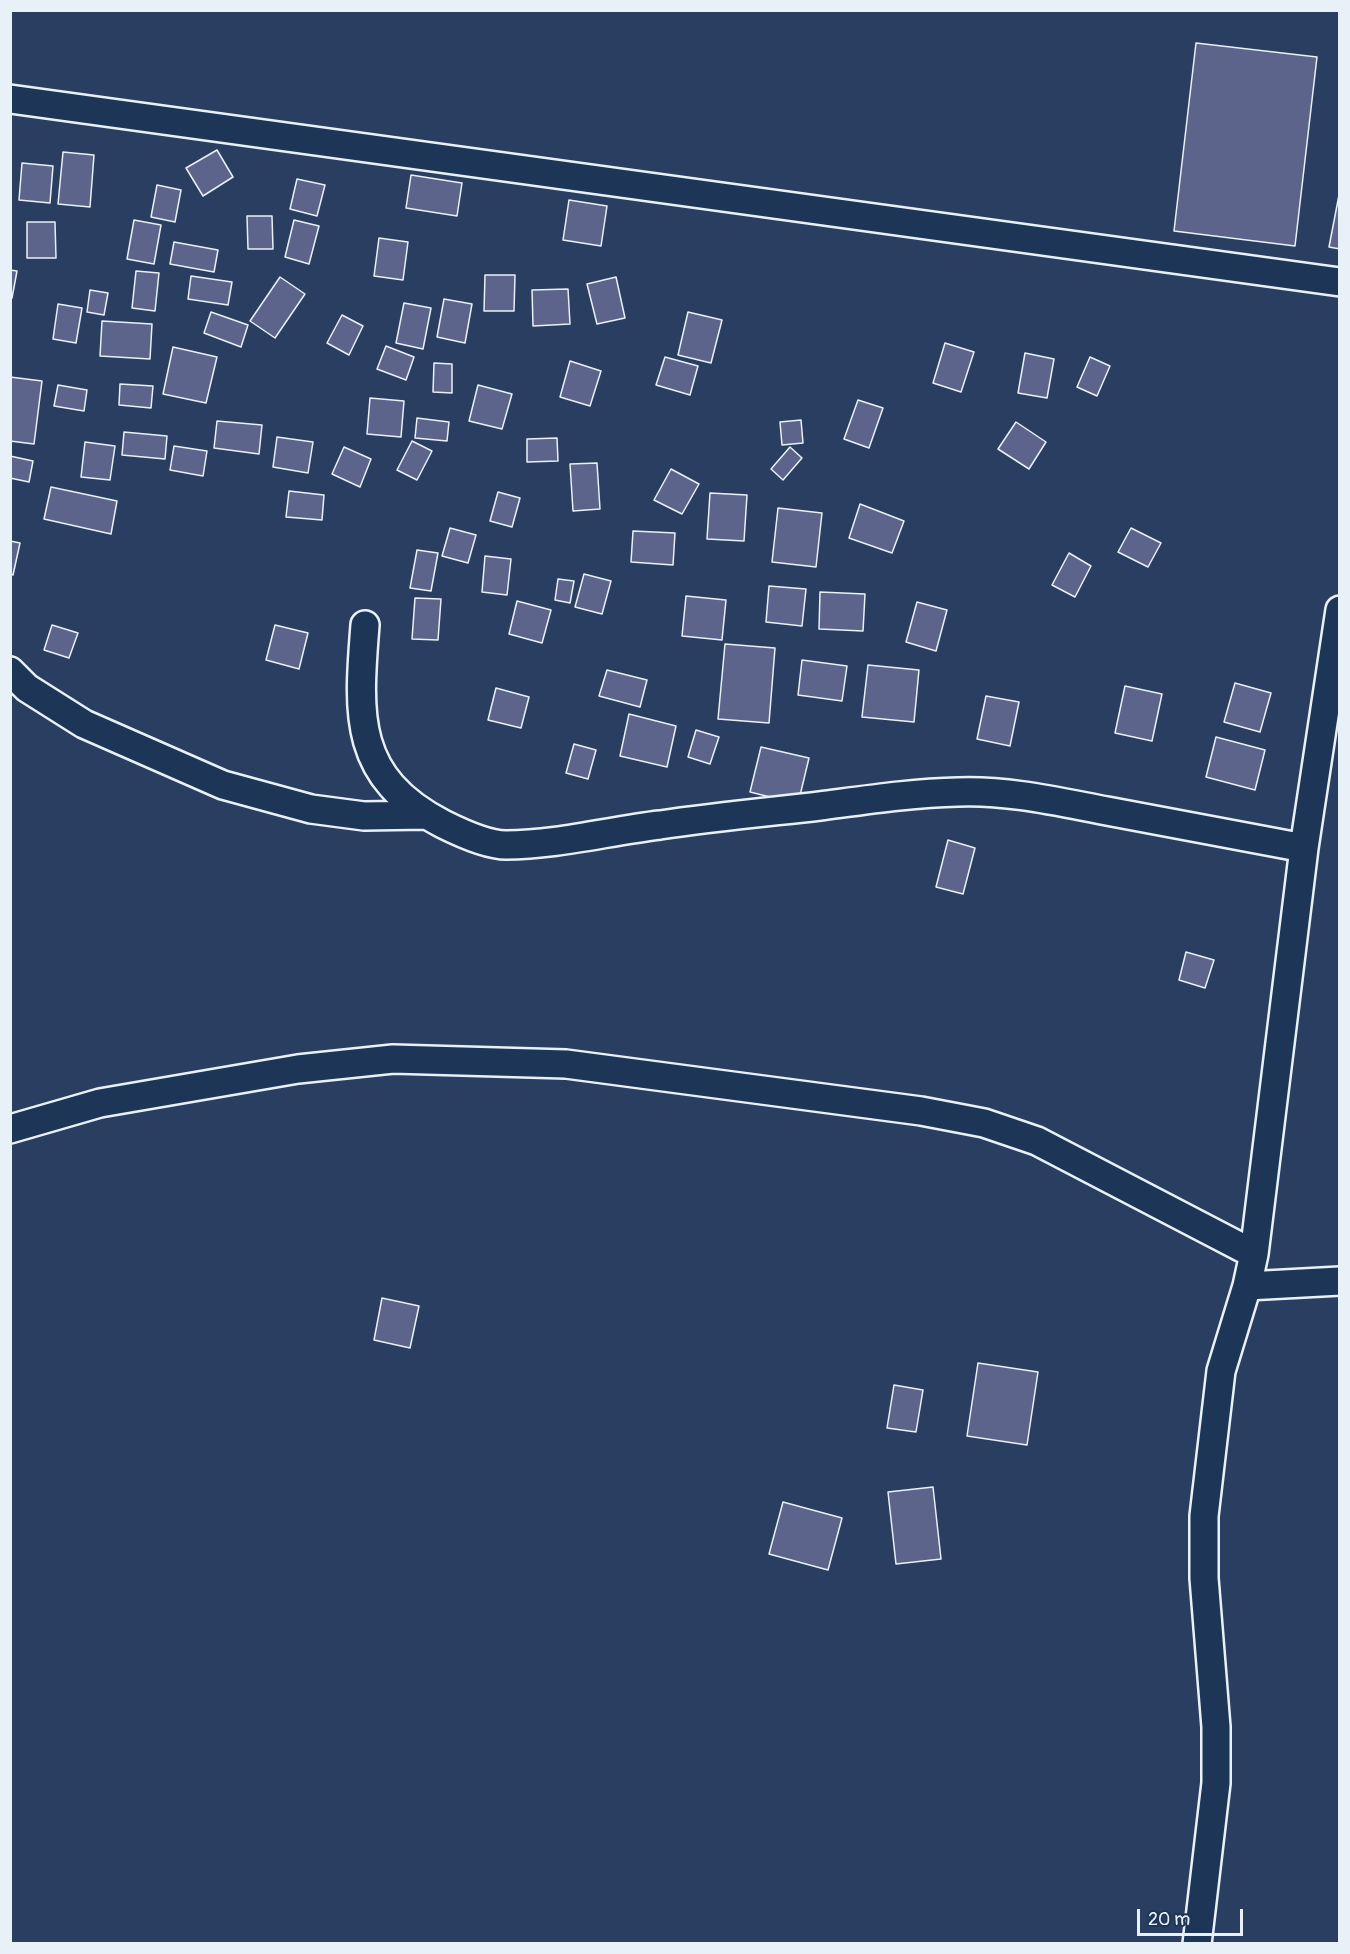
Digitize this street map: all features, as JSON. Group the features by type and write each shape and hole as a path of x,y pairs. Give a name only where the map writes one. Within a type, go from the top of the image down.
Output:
{"street":[{"path":"10,99 1340,282"},
{"path":"1197,1944 1216,1784 1216,1727 1204,1578 1204,1516 1221,1371 1247,1287 1254,1254 1304,848 1340,610"},
{"path":"364,624 360,684 366,742 378,769 399,795 425,815 453,829 502,845 525,844 659,825 909,795 961,792 1006,795 1066,804 1304,848"},
{"path":"10,671 27,688 84,724 223,785 310,809 364,816 425,815"},
{"path":"10,1129 100,1103 298,1069 393,1059 566,1064 921,1111 984,1123 1036,1141 1254,1254"},
{"path":"1247,1287 1340,1281"}],"building":[{"path":"1196,43 1317,57 1295,246 1174,231"},
{"path":"217,150 233,177 203,196 186,168"},
{"path":"63,152 94,155 90,207 58,204"},
{"path":"22,163 53,166 50,203 19,200"},
{"path":"411,175 462,183 457,216 406,208"},
{"path":"297,179 325,185 317,216 290,209"},
{"path":"157,185 181,190 175,222 151,217"},
{"path":"1340,195 1340,249 1329,247"},
{"path":"569,200 607,206 601,246 563,240"},
{"path":"247,216 272,216 273,249 248,249"},
{"path":"134,220 161,225 154,264 127,259"},
{"path":"294,220 319,226 309,264 285,257"},
{"path":"27,222 55,222 56,258 27,258"},
{"path":"379,238 408,242 403,280 374,276"},
{"path":"174,242 218,250 214,272 170,264"},
{"path":"10,270 17,271 12,298 10,298"},
{"path":"136,271 159,273 155,311 132,308"},
{"path":"485,275 515,275 514,311 484,311"},
{"path":"191,276 232,282 228,305 188,299"},
{"path":"280,277 305,294 275,338 250,321"},
{"path":"616,277 625,318 597,324 587,284"},
{"path":"568,289 570,324 533,326 532,290"},
{"path":"90,290 108,293 104,315 87,312"},
{"path":"444,299 472,304 465,343 437,337"},
{"path":"404,303 431,308 423,349 396,343"},
{"path":"58,304 82,308 76,343 53,339"},
{"path":"211,312 248,325 241,347 204,333"},
{"path":"688,312 722,320 711,363 678,355"},
{"path":"342,315 363,326 349,355 327,343"},
{"path":"102,321 152,324 150,359 100,356"},
{"path":"945,343 974,352 961,392 933,383"},
{"path":"386,346 414,357 406,380 377,369"},
{"path":"173,347 217,357 206,403 163,394"},
{"path":"1025,353 1054,359 1047,398 1018,393"},
{"path":"665,357 698,366 690,395 656,385"},
{"path":"1090,357 1110,366 1097,396 1077,387"},
{"path":"570,361 601,371 590,406 560,397"},
{"path":"434,363 452,364 452,393 433,392"},
{"path":"10,377 42,381 34,444 10,441"},
{"path":"120,384 153,386 151,408 119,405"},
{"path":"58,385 87,390 84,411 54,406"},
{"path":"478,385 512,394 502,429 469,421"},
{"path":"370,398 404,401 401,437 367,434"},
{"path":"858,400 883,408 869,448 844,439"},
{"path":"417,418 449,422 447,441 415,438"},
{"path":"801,420 803,443 782,445 780,422"},
{"path":"217,421 262,425 259,454 214,448"},
{"path":"1016,422 1046,442 1029,469 998,449"},
{"path":"124,432 167,436 165,459 122,455"},
{"path":"277,437 313,442 308,473 273,467"},
{"path":"557,438 558,461 527,462 527,439"},
{"path":"412,441 432,451 417,480 397,470"},
{"path":"85,442 115,446 110,480 81,477"},
{"path":"174,446 207,451 203,476 170,470"},
{"path":"344,447 371,459 360,487 332,474"},
{"path":"790,447 802,458 783,480 771,469"},
{"path":"10,456 33,461 29,482 10,478"},
{"path":"597,463 600,509 573,511 570,464"},
{"path":"671,469 699,484 682,514 654,500"},
{"path":"51,487 117,501 111,534 44,519"},
{"path":"289,491 324,495 322,520 286,517"},
{"path":"498,492 520,498 512,527 490,521"},
{"path":"710,493 747,495 744,541 707,539"},
{"path":"860,504 904,521 892,553 849,538"},
{"path":"778,508 822,513 816,567 772,562"},
{"path":"450,528 476,535 468,563 442,556"},
{"path":"1131,528 1161,543 1148,567 1118,552"},
{"path":"633,531 675,533 673,565 631,562"},
{"path":"10,541 20,543 13,575 10,574"},
{"path":"417,550 438,553 431,591 410,588"},
{"path":"1069,553 1091,566 1075,597 1052,585"},
{"path":"485,556 511,559 507,595 482,592"},
{"path":"584,574 611,581 602,614 575,607"},
{"path":"558,579 574,581 570,603 555,600"},
{"path":"769,586 806,589 802,626 766,622"},
{"path":"820,592 865,594 863,631 819,629"},
{"path":"686,596 726,600 722,640 682,636"},
{"path":"415,598 441,599 438,640 412,639"},
{"path":"517,601 551,610 542,643 509,634"},
{"path":"917,602 947,610 936,651 906,642"},
{"path":"52,625 78,633 69,658 44,650"},
{"path":"275,625 308,633 299,669 266,660"},
{"path":"725,644 775,648 769,723 718,719"},
{"path":"802,660 847,666 842,701 798,695"},
{"path":"868,665 919,670 914,722 862,717"},
{"path":"607,670 647,680 640,707 599,696"},
{"path":"1235,683 1271,693 1260,732 1224,722"},
{"path":"1125,686 1162,694 1152,741 1115,733"},
{"path":"496,688 529,697 521,728 488,720"},
{"path":"986,696 1019,702 1010,746 977,739"},
{"path":"629,714 676,726 667,767 620,756"},
{"path":"696,730 719,737 710,764 688,757"},
{"path":"1216,737 1265,750 1255,790 1206,777"},
{"path":"574,744 596,750 588,779 566,773"},
{"path":"761,747 809,758 798,804 750,792"},
{"path":"948,840 975,848 963,894 936,887"},
{"path":"1186,952 1214,960 1205,988 1179,980"},
{"path":"382,1298 419,1306 410,1348 374,1340"},
{"path":"978,1363 1038,1372 1027,1445 967,1436"},
{"path":"894,1385 923,1390 916,1432 887,1428"},
{"path":"933,1487 941,1559 896,1564 888,1492"},
{"path":"783,1502 842,1518 828,1570 769,1554"}]}
